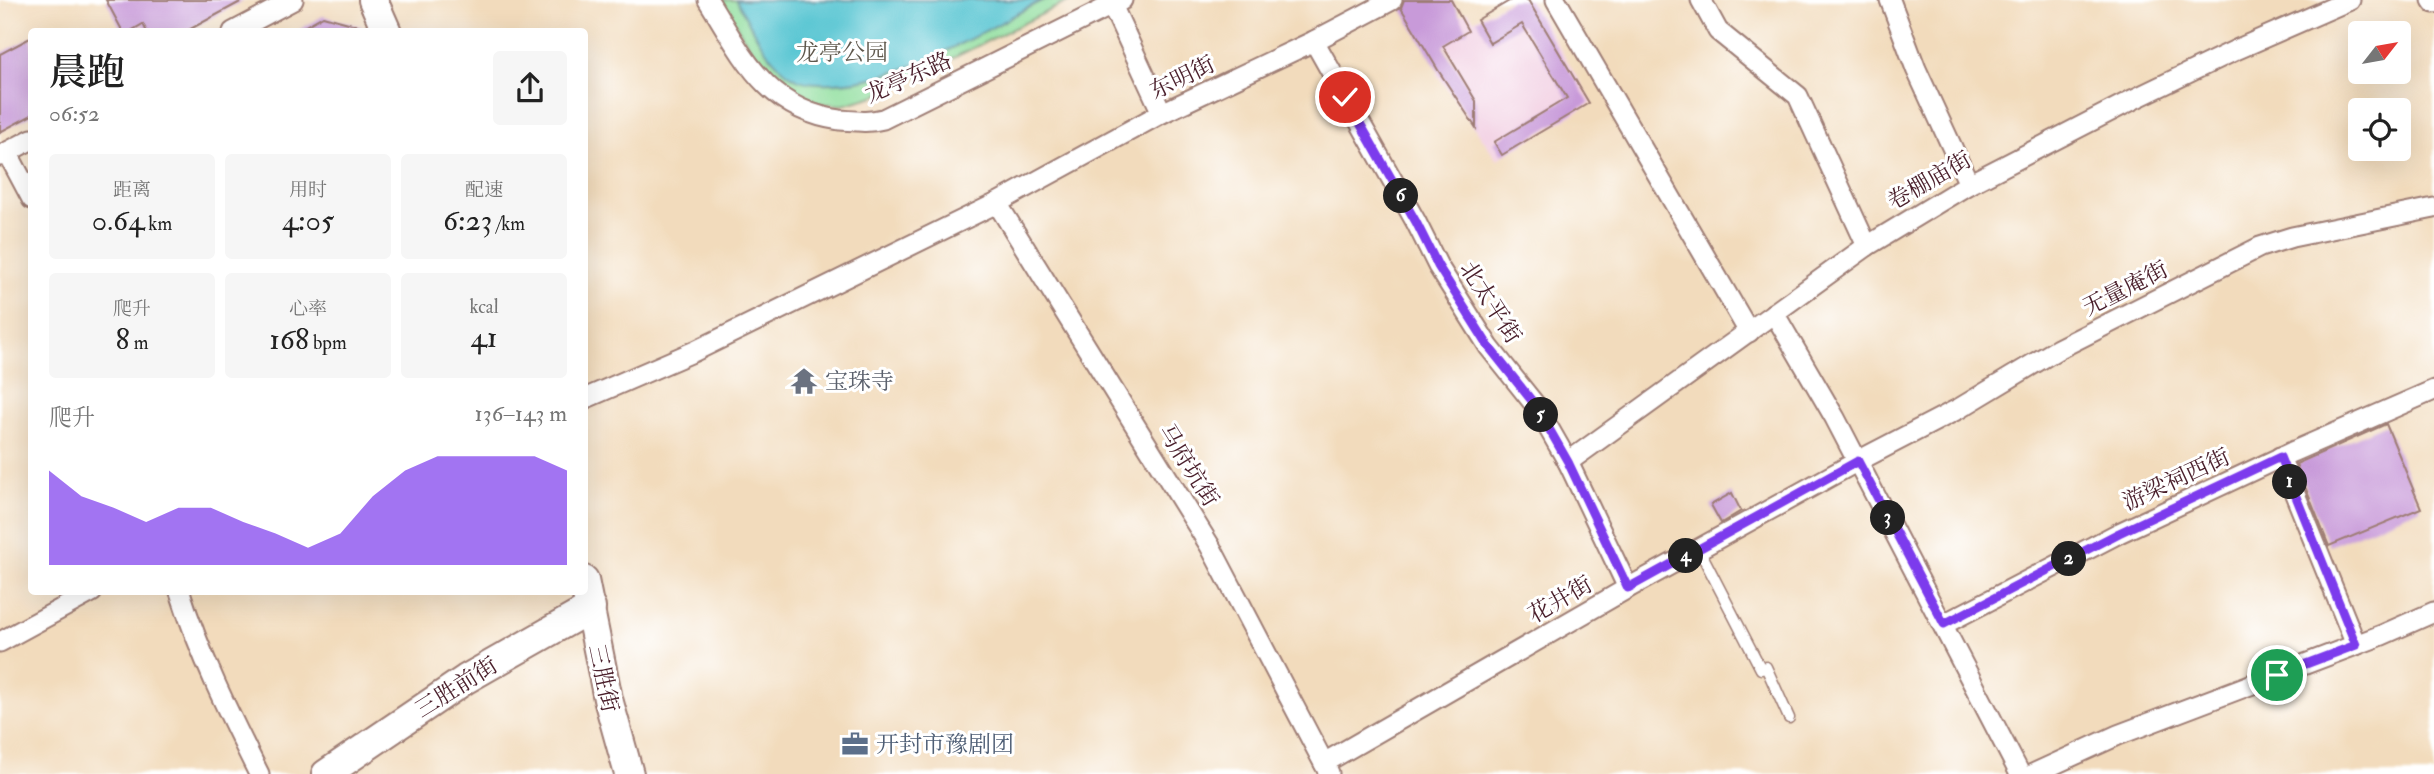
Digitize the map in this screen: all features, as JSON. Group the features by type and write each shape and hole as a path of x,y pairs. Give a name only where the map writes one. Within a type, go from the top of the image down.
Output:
{"street":[{"path":"240,28 293,0"},
{"path":"373,0 385,28"},
{"name":"龙亭东路","path":"708,0 749,65 772,93 827,118 867,123 883,119 1117,2"},
{"name":"东明街","path":"588,398 695,351 997,203 1161,113 1314,41 1392,0"},
{"path":"1556,0 1749,332"},
{"path":"1701,0 1718,31 1798,96 1867,246"},
{"path":"1890,0 1916,69 1969,184"},
{"name":"卷棚庙街","path":"1568,462 1867,246 1969,184 2134,99 2238,49 2350,0"},
{"path":"1117,2 1161,113"},
{"name":"北太平街","path":"1314,41 1438,266 1489,347 1536,406 1568,462 1628,588"},
{"path":"28,141 3,154 28,193"},
{"name":"马府坑街","path":"997,203 1210,546 1327,768"},
{"name":"无量庵街","path":"1858,461 1959,408 2058,349 2260,247 2292,237 2434,208"},
{"path":"1774,313 1858,461 2020,774"},
{"name":"游梁祠西街","path":"1944,624 2119,533 2280,457 2434,390"},
{"path":"2280,457 2356,645"},
{"name":"花井街","path":"1327,768 1628,588 1858,461"},
{"path":"0,642 86,595"},
{"path":"181,595 193,632 222,700 259,774"},
{"name":"三胜街","path":"588,595 608,699 629,774"},
{"name":"三胜前街","path":"326,774 447,691 591,608"},
{"path":"2033,774 2118,735 2356,645 2434,612"}],"lane":[{"path":"1699,549 1761,669 1766,667 1789,718"}],"shaded area":[{"path":"1510,0 1530,0 1593,103 1497,159 1436,73 1455,62 1436,30 1468,11 1474,20"}],"green space":[{"name":"龙亭公园","path":"721,0 1071,0 878,95 843,105 814,103 784,93 768,78"}],"water":[{"name":"龙亭公园","path":"736,0 1043,0 963,43 907,68 849,82 819,83 796,79 783,70 760,42"}],"building":[{"path":"106,0 244,0 192,28 145,28 143,24 136,28 121,28"},
{"path":"1404,0 1451,0 1468,31 1443,46 1476,101 1476,128 1401,8"},
{"path":"1511,0 1528,0 1589,103 1502,155 1494,142 1567,98 1522,24 1490,43 1477,20"},
{"path":"323,16 363,27 363,28 302,28"},
{"path":"28,39 28,117 0,132 0,54"},
{"path":"2386,424 2421,508 2329,546 2296,464"},
{"path":"1732,493 1741,511 1721,523 1711,505"}],"place":[{"name":"宝珠寺","path":"804,381"},
{"name":"开封市豫剧团","path":"855,744"}],"route":[{"path":"1345,97 1438,266 1489,347 1536,406 1568,462 1628,588 1858,461 1944,624 2119,533 2280,457 2356,645 2277,675"}]}
